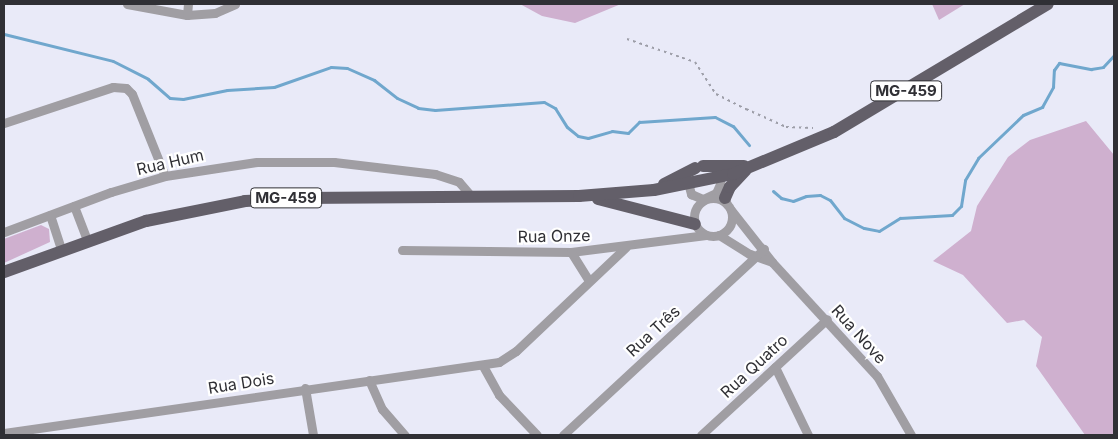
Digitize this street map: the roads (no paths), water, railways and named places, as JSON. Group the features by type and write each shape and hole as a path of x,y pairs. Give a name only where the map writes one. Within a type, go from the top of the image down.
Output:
{"main road":[{"name":"MG-459","path":"4,272 61,249 146,220 245,201 579,196 654,190 720,181 834,132 1048,4"},
{"path":"654,190 699,167 752,168"},
{"path":"728,204 733,183 752,168"},
{"path":"579,196 695,218"}],"street":[{"path":"127,4 187,15 215,13 235,4"},
{"path":"187,15 188,4"},
{"path":"4,123 113,87 126,88 132,94 165,176"},
{"name":"Rua Hum","path":"4,232 74,206 165,176 258,162 350,163 435,174 459,182 472,197"},
{"path":"699,167 713,169 720,181 728,204 730,226 719,235 706,235 695,218 693,196 687,184 689,173 699,167"},
{"path":"695,218 708,199 716,193 720,181"},
{"path":"693,196 720,200 728,204"},
{"name":"Rua Nove","path":"728,204 772,262 827,319 885,386 911,435"},
{"path":"74,206 87,240"},
{"path":"50,215 61,249"},
{"name":"Rua Onze","path":"402,250 571,252 626,247 706,235"},
{"name":"Rua Nove","path":"719,235 756,257 772,262"},
{"name":"Rua Dois","path":"4,432 39,432 305,388 483,366 512,354 626,247"},
{"name":"Rua Três","path":"563,435 764,250"},
{"path":"571,252 589,281"},
{"name":"Rua Quatro","path":"701,435 827,319"},
{"path":"483,366 499,394 537,435"},
{"path":"775,368 808,435"},
{"path":"369,380 382,409 405,435"},
{"path":"305,388 313,435"}],"waterway":[{"path":"4,34 113,61 148,79 170,98 183,99 227,90 274,87 331,67 347,68 374,80 397,98 418,108 435,110 544,102 555,108 567,127 578,136 588,138 612,131 628,133 639,122 715,117 733,126 749,145"},
{"path":"773,191 781,198 793,201 806,196 820,195 830,200 844,218 864,228 879,231 900,218 952,215 961,206 965,180 978,158 1023,115 1042,107 1053,87 1054,70 1059,63 1091,69 1103,67 1114,55"}]}
